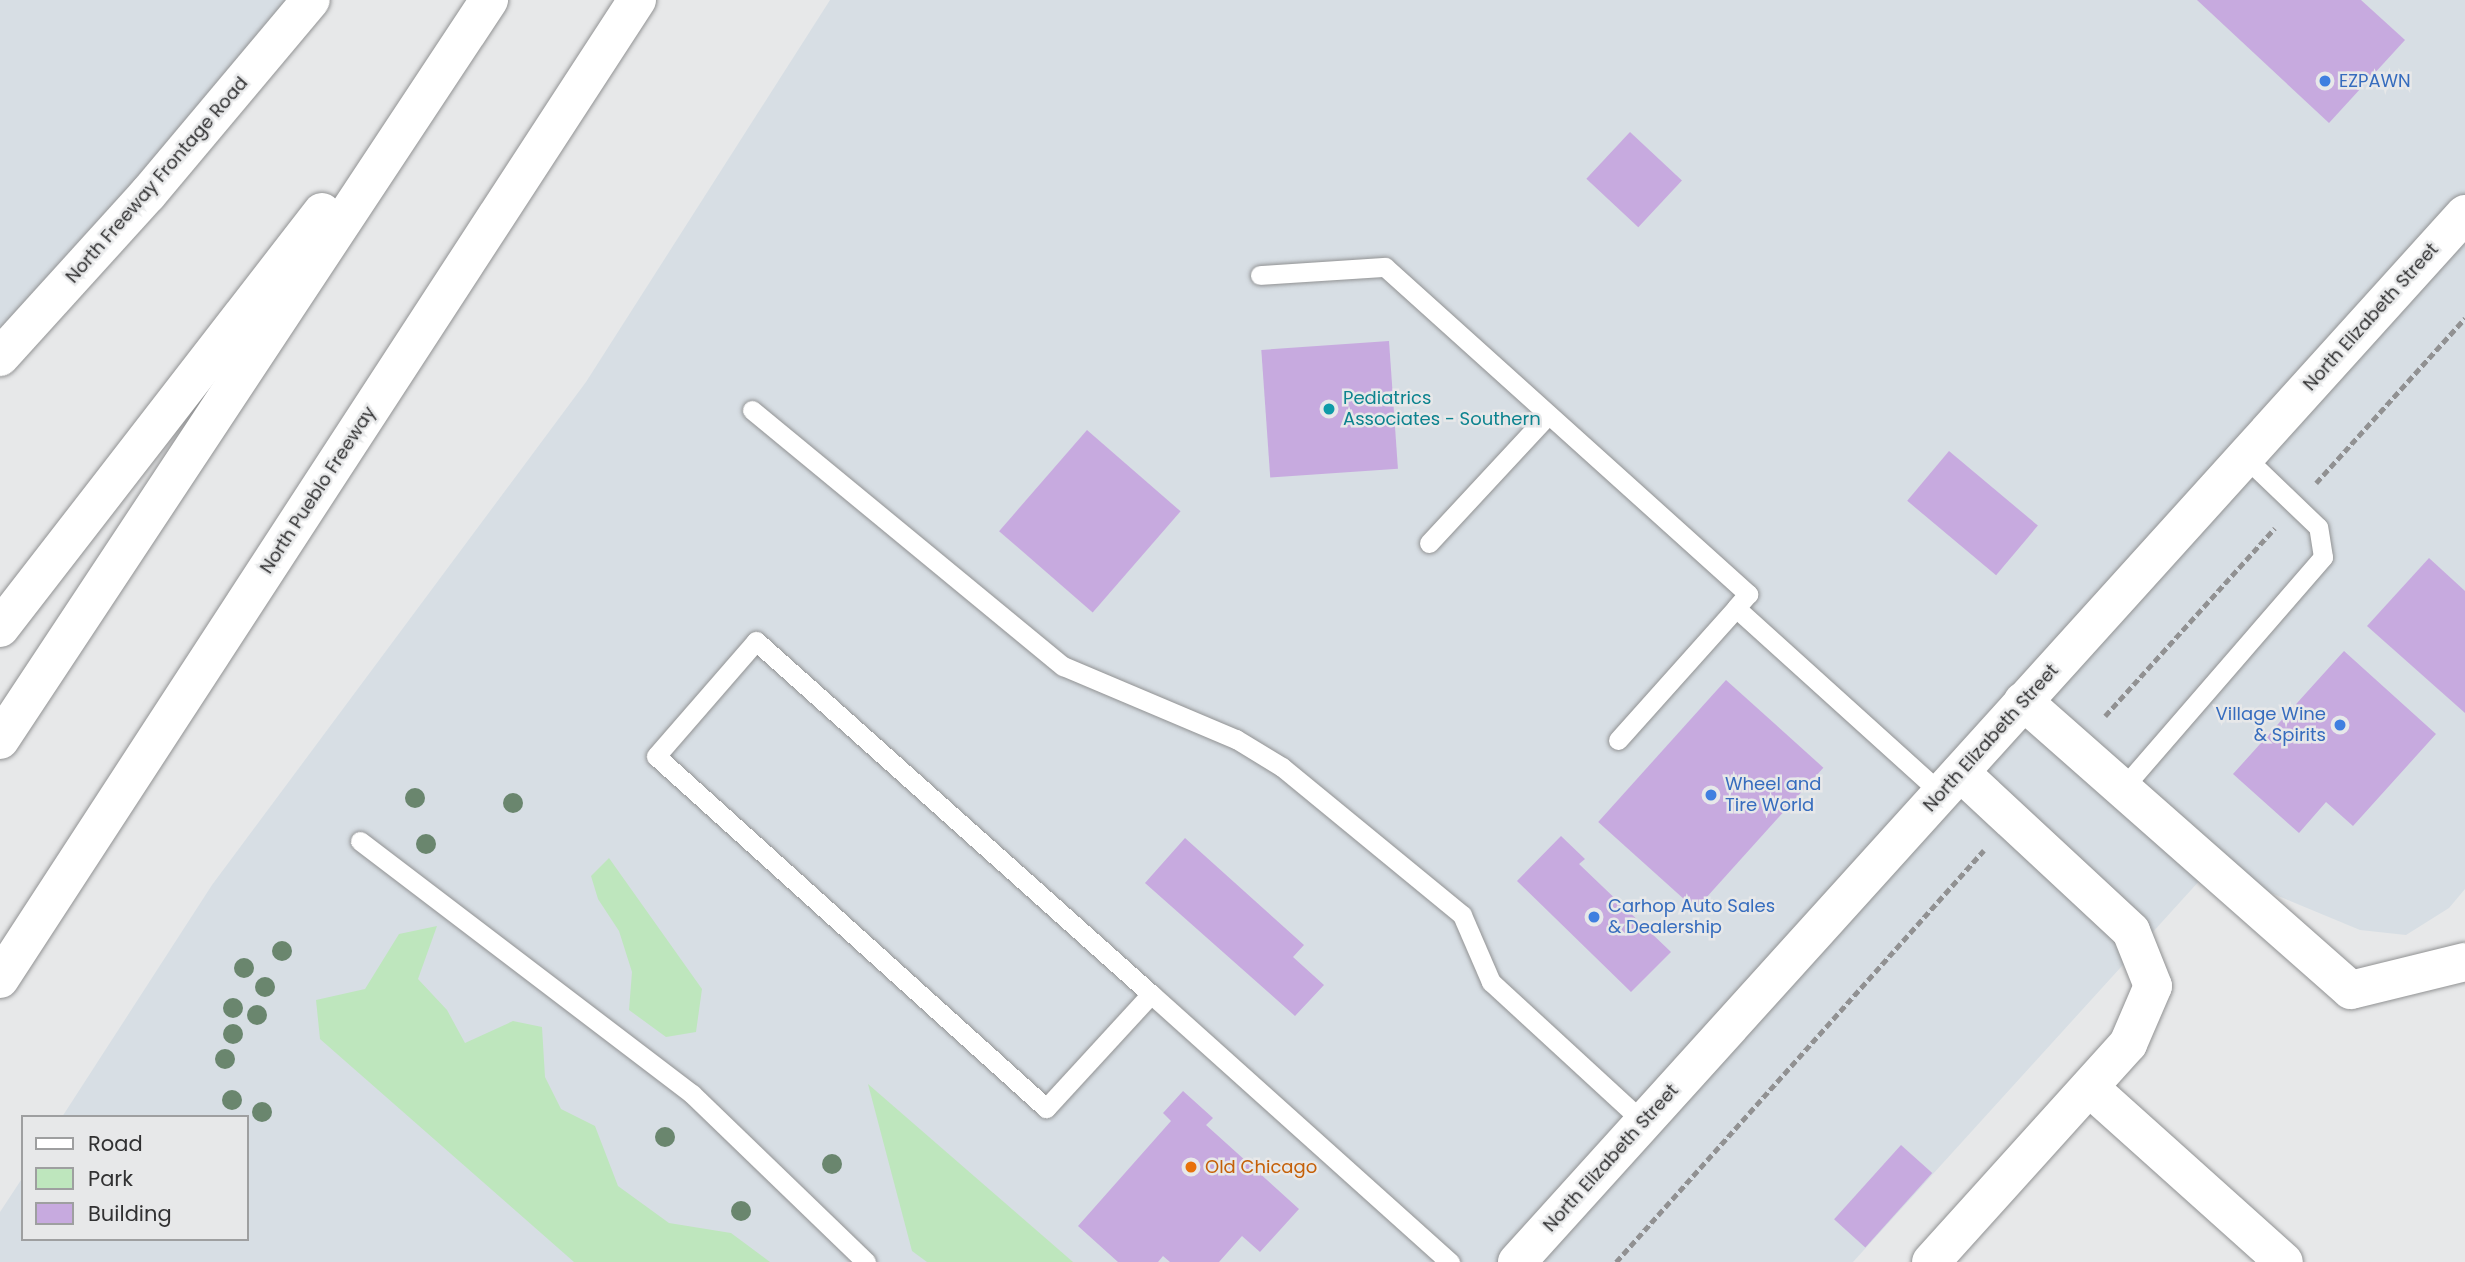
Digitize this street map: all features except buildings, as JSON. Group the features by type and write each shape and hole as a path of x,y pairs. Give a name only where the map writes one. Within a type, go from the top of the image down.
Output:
{"main road":[{"name":"North Freeway Frontage Road","path":"0,357 148,194 311,0"},
{"path":"0,628 487,0"},
{"path":"0,740 487,0"},
{"name":"North Pueblo Freeway","path":"0,979 637,0"},
{"name":"North Elizabeth Street","path":"1517,1262 2465,214"},
{"path":"2023,701 2351,990 2465,962"},
{"path":"1931,1262 2091,1089 2128,1044 2153,986 2131,932 1950,783"},
{"path":"2091,1089 2284,1262"}],"lane":[{"path":"1260,275 1385,267 1748,594 1618,740"},
{"path":"752,410 1063,666 1236,739 1282,766 1462,915 1491,982 1643,1122"},
{"path":"1429,543 1548,415"},
{"path":"2122,789 2323,557 2318,527 2245,457"},
{"path":"1736,608 1950,783"},
{"path":"1151,995 1046,1108 656,756 756,641 1450,1262"},
{"path":"360,841 692,1094 866,1262"}],"shaded area":[{"path":"0,0 310,0 0,354"},
{"path":"830,0 2465,0 2465,889 2449,908 2406,935 2360,930 2211,868 1853,1262 0,1262 0,1212 21,1180 21,1241 248,1241 248,1115 63,1115 212,885 586,382"}],"green space":[{"path":"609,858 702,989 696,1032 666,1037 629,1010 632,972 619,931 598,899 591,876"},
{"path":"437,926 418,979 447,1010 465,1043 513,1021 542,1027 545,1077 561,1109 595,1126 618,1186 669,1223 731,1233 770,1262 574,1262 320,1039 316,1000 365,989 399,934"},
{"path":"868,1084 1073,1262 927,1262 912,1251"}],"place":[{"name":"EZPAWN","path":"2325,81"},
{"name":"Pediatrics Associates - Southern","path":"1329,409"},
{"name":"Village Wine & Spirits","path":"2340,725"},
{"name":"Wheel and Tire World","path":"1711,795"},
{"name":"Carhop Auto Sales & Dealership","path":"1594,917"},
{"name":"Old Chicago","path":"1191,1167"}]}
